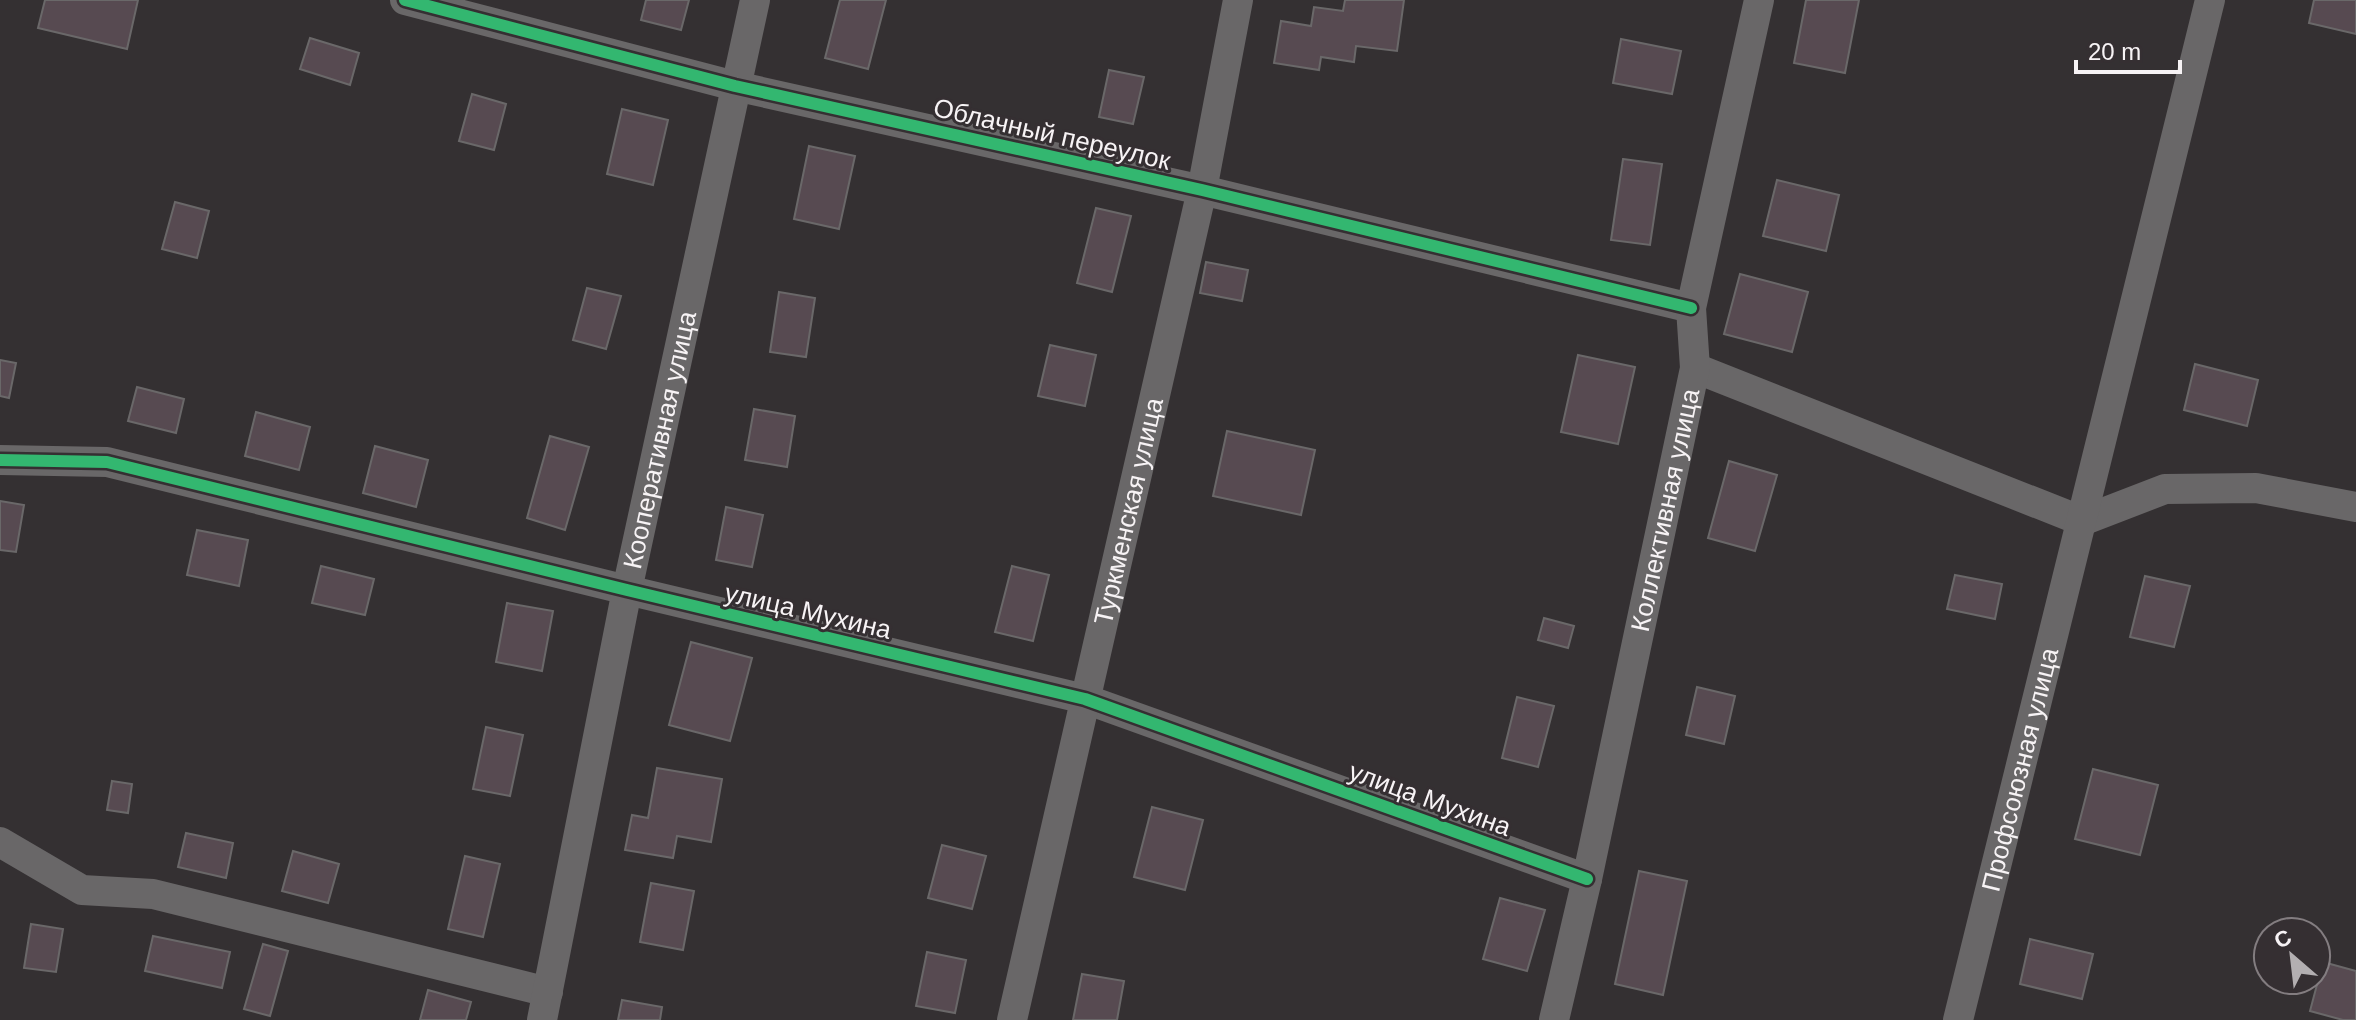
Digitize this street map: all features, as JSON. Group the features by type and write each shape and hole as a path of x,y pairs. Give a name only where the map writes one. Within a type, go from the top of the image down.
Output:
{"street":[{"name":"Облачный переулок","path":"405,0 735,86 1202,190 1691,308"},
{"name":"Кооперативная улица","path":"545,1006 627,590 755,0"},
{"name":"Туркменская улица","path":"1012,1020 1202,190 1238,0"},
{"name":"Коллективная улица","path":"1554,1020 1587,879 1695,368 1691,308 1759,0"},
{"name":"Профсоюзная улица","path":"1958,1020 2210,0"},
{"path":"1695,368 2082,521 2165,489 2256,488 2356,507"},
{"name":"улица Мухина","path":"0,460 107,462 1085,699 1587,879"},
{"path":"0,842 82,890 153,894 545,1006"}],"building":[{"path":"45,0 138,0 127,49 38,28"},
{"path":"646,0 689,0 681,30 641,20"},
{"path":"840,0 886,0 868,69 825,58"},
{"path":"1345,0 1404,0 1397,51 1356,46 1354,62 1321,57 1319,70 1274,63 1281,21 1311,26 1314,7 1343,11"},
{"path":"1806,0 1859,0 1845,73 1794,63"},
{"path":"2314,0 2356,0 2356,34 2309,23"},
{"path":"310,38 359,53 350,85 300,69"},
{"path":"1621,39 1681,51 1672,94 1613,83"},
{"path":"1109,70 1144,77 1133,124 1099,117"},
{"path":"472,94 506,104 494,150 459,141"},
{"path":"622,109 668,120 653,185 607,174"},
{"path":"809,146 855,156 839,229 794,219"},
{"path":"1623,159 1662,164 1650,245 1611,240"},
{"path":"1777,180 1839,195 1826,251 1763,236"},
{"path":"175,202 209,211 197,258 162,249"},
{"path":"1096,208 1131,216 1112,292 1077,283"},
{"path":"1206,262 1248,270 1242,301 1200,293"},
{"path":"1740,274 1808,292 1792,352 1724,334"},
{"path":"587,288 621,296 606,349 573,340"},
{"path":"779,292 815,298 806,357 770,352"},
{"path":"1050,345 1096,355 1085,406 1038,396"},
{"path":"1578,355 1635,367 1618,444 1561,432"},
{"path":"0,360 16,363 9,398 0,396"},
{"path":"2195,364 2258,380 2247,426 2184,410"},
{"path":"137,387 184,399 176,433 128,421"},
{"path":"754,409 795,416 787,467 745,460"},
{"path":"256,412 310,427 299,470 245,456"},
{"path":"1227,431 1315,450 1301,515 1213,496"},
{"path":"550,436 589,447 565,530 527,518"},
{"path":"375,446 428,460 416,507 363,493"},
{"path":"1729,461 1777,475 1755,551 1708,538"},
{"path":"0,501 24,505 16,552 0,550"},
{"path":"726,507 763,515 752,567 716,560"},
{"path":"197,530 248,540 239,586 187,575"},
{"path":"321,566 374,579 365,615 312,603"},
{"path":"1012,566 1049,575 1033,641 995,632"},
{"path":"1955,575 2002,584 1995,619 1947,609"},
{"path":"2145,576 2190,586 2174,647 2130,637"},
{"path":"507,603 553,611 542,671 496,662"},
{"path":"1544,618 1574,626 1568,648 1538,640"},
{"path":"691,642 752,658 730,741 669,725"},
{"path":"1697,687 1735,696 1724,744 1686,735"},
{"path":"1517,697 1554,706 1538,767 1502,758"},
{"path":"486,727 523,735 510,796 473,789"},
{"path":"657,768 722,779 711,842 677,836 673,858 625,850 632,815 648,818"},
{"path":"2093,769 2158,785 2140,855 2075,839"},
{"path":"112,781 132,784 128,813 107,810"},
{"path":"1152,807 1203,820 1185,890 1134,877"},
{"path":"186,833 233,843 226,878 178,867"},
{"path":"942,845 986,856 972,909 928,898"},
{"path":"293,851 339,864 328,903 282,891"},
{"path":"465,856 500,864 483,937 448,929"},
{"path":"1639,871 1687,881 1663,995 1615,984"},
{"path":"651,883 694,891 683,950 640,942"},
{"path":"1500,898 1545,910 1527,971 1483,959"},
{"path":"31,924 63,929 56,972 24,968"},
{"path":"153,936 230,952 222,988 145,971"},
{"path":"2030,939 2093,954 2082,999 2020,984"},
{"path":"263,944 288,951 270,1016 244,1009"},
{"path":"927,952 966,960 955,1013 916,1006"},
{"path":"2332,964 2356,971 2356,1020 2343,1020 2310,1011 2314,996 2332,996"},
{"path":"1082,974 1124,981 1117,1020 1073,1020"},
{"path":"428,990 471,1002 466,1020 420,1020"},
{"path":"622,1000 662,1007 660,1020 618,1020"}],"cycle path":[{"path":"405,0 735,86 1202,190 1691,308"},
{"path":"0,460 107,462 1085,699 1587,879"}]}
